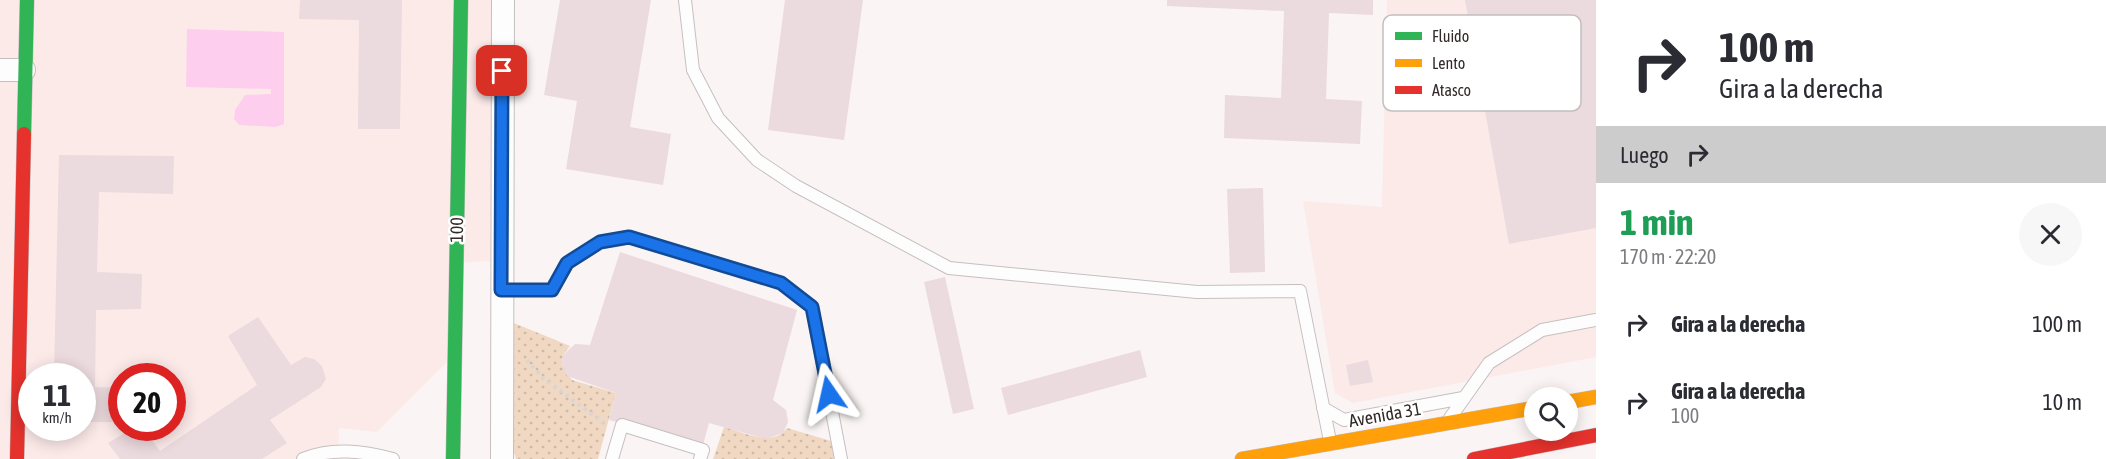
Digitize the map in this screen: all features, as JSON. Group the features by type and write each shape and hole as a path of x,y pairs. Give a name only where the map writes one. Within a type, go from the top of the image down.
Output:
{"street":[{"path":"17,459 27,0"},
{"name":"100","path":"453,459 460,0"},
{"path":"502,459 503,0"},
{"path":"0,70 24,70"},
{"path":"1578,400 1596,397"},
{"name":"Avenida 31","path":"1242,459 1524,410"},
{"path":"1474,459 1596,435"}],"lane":[{"path":"685,0 693,70 717,118 757,160 796,186 949,268 1197,292 1300,291 1330,443"},
{"path":"501,290 552,290 567,263 600,242 629,237 781,283 812,307 841,459"},
{"path":"1447,423 1462,398 1489,363 1542,330 1596,321"},
{"path":"1323,408 1344,420 1462,398"},
{"path":"612,459 622,425 703,450 700,459"},
{"path":"303,459 318,453 364,451 393,459"}],"path":[{"path":"501,324 543,378 620,434"}],"shaded area":[{"path":"0,0 503,0 501,260 456,263 455,354 377,432 339,428 338,452 303,459 0,459"},
{"path":"1387,0 1596,0 1596,357 1353,403 1335,393 1303,201 1382,207 1384,111 1581,111 1581,15 1387,15"},
{"path":"187,29 284,32 284,124 276,127 239,125 234,119 235,110 245,95 271,94 271,89 186,87"},
{"path":"509,321 570,346 563,355 562,365 572,380 616,393 598,459 516,459 513,449"},
{"path":"724,427 766,438 781,434 787,428 831,441 834,459 713,459"}],"building":[{"path":"300,0 402,0 400,129 358,129 359,20 299,19"},
{"path":"560,0 651,0 630,127 671,134 663,185 566,169 577,101 544,95"},
{"path":"785,0 863,0 844,140 768,130"},
{"path":"1167,0 1373,0 1373,15 1329,13 1326,99 1362,101 1360,144 1224,138 1225,95 1281,98 1284,11 1167,6"},
{"path":"1465,0 1596,0 1596,228 1509,244 1485,111 1581,111 1581,15 1468,15"},
{"path":"59,155 174,156 173,194 99,192 97,272 142,274 141,309 96,310 95,363 54,363"},
{"path":"1263,188 1265,272 1230,273 1227,189"},
{"path":"620,252 797,310 773,400 786,410 788,422 783,433 766,439 709,423 703,445 609,420 616,393 567,376 562,365 563,355 575,344 590,345"},
{"path":"945,277 974,409 953,414 924,282"},
{"path":"258,317 291,365 305,357 314,359 322,366 326,379 321,387 270,420 287,443 262,459 120,459 108,443 111,441 153,441 160,451 175,441 186,441 186,433 257,385 228,336"},
{"path":"1140,350 1147,377 1008,415 1001,388"},
{"path":"1368,360 1373,382 1350,386 1346,365"},
{"path":"96,387 108,387 108,422 96,422"}],"traffic: fast":[{"path":"24,134 27,0"},
{"path":"453,459 461,0"}],"traffic: slow":[{"path":"1578,400 1596,397"},
{"path":"1242,459 1524,410"}],"traffic: jam":[{"path":"17,459 24,134"},
{"path":"1474,459 1596,435"}],"route":[{"path":"502,71 501,290 552,290 567,263 600,242 629,237 781,283 812,307 829,394"}]}
